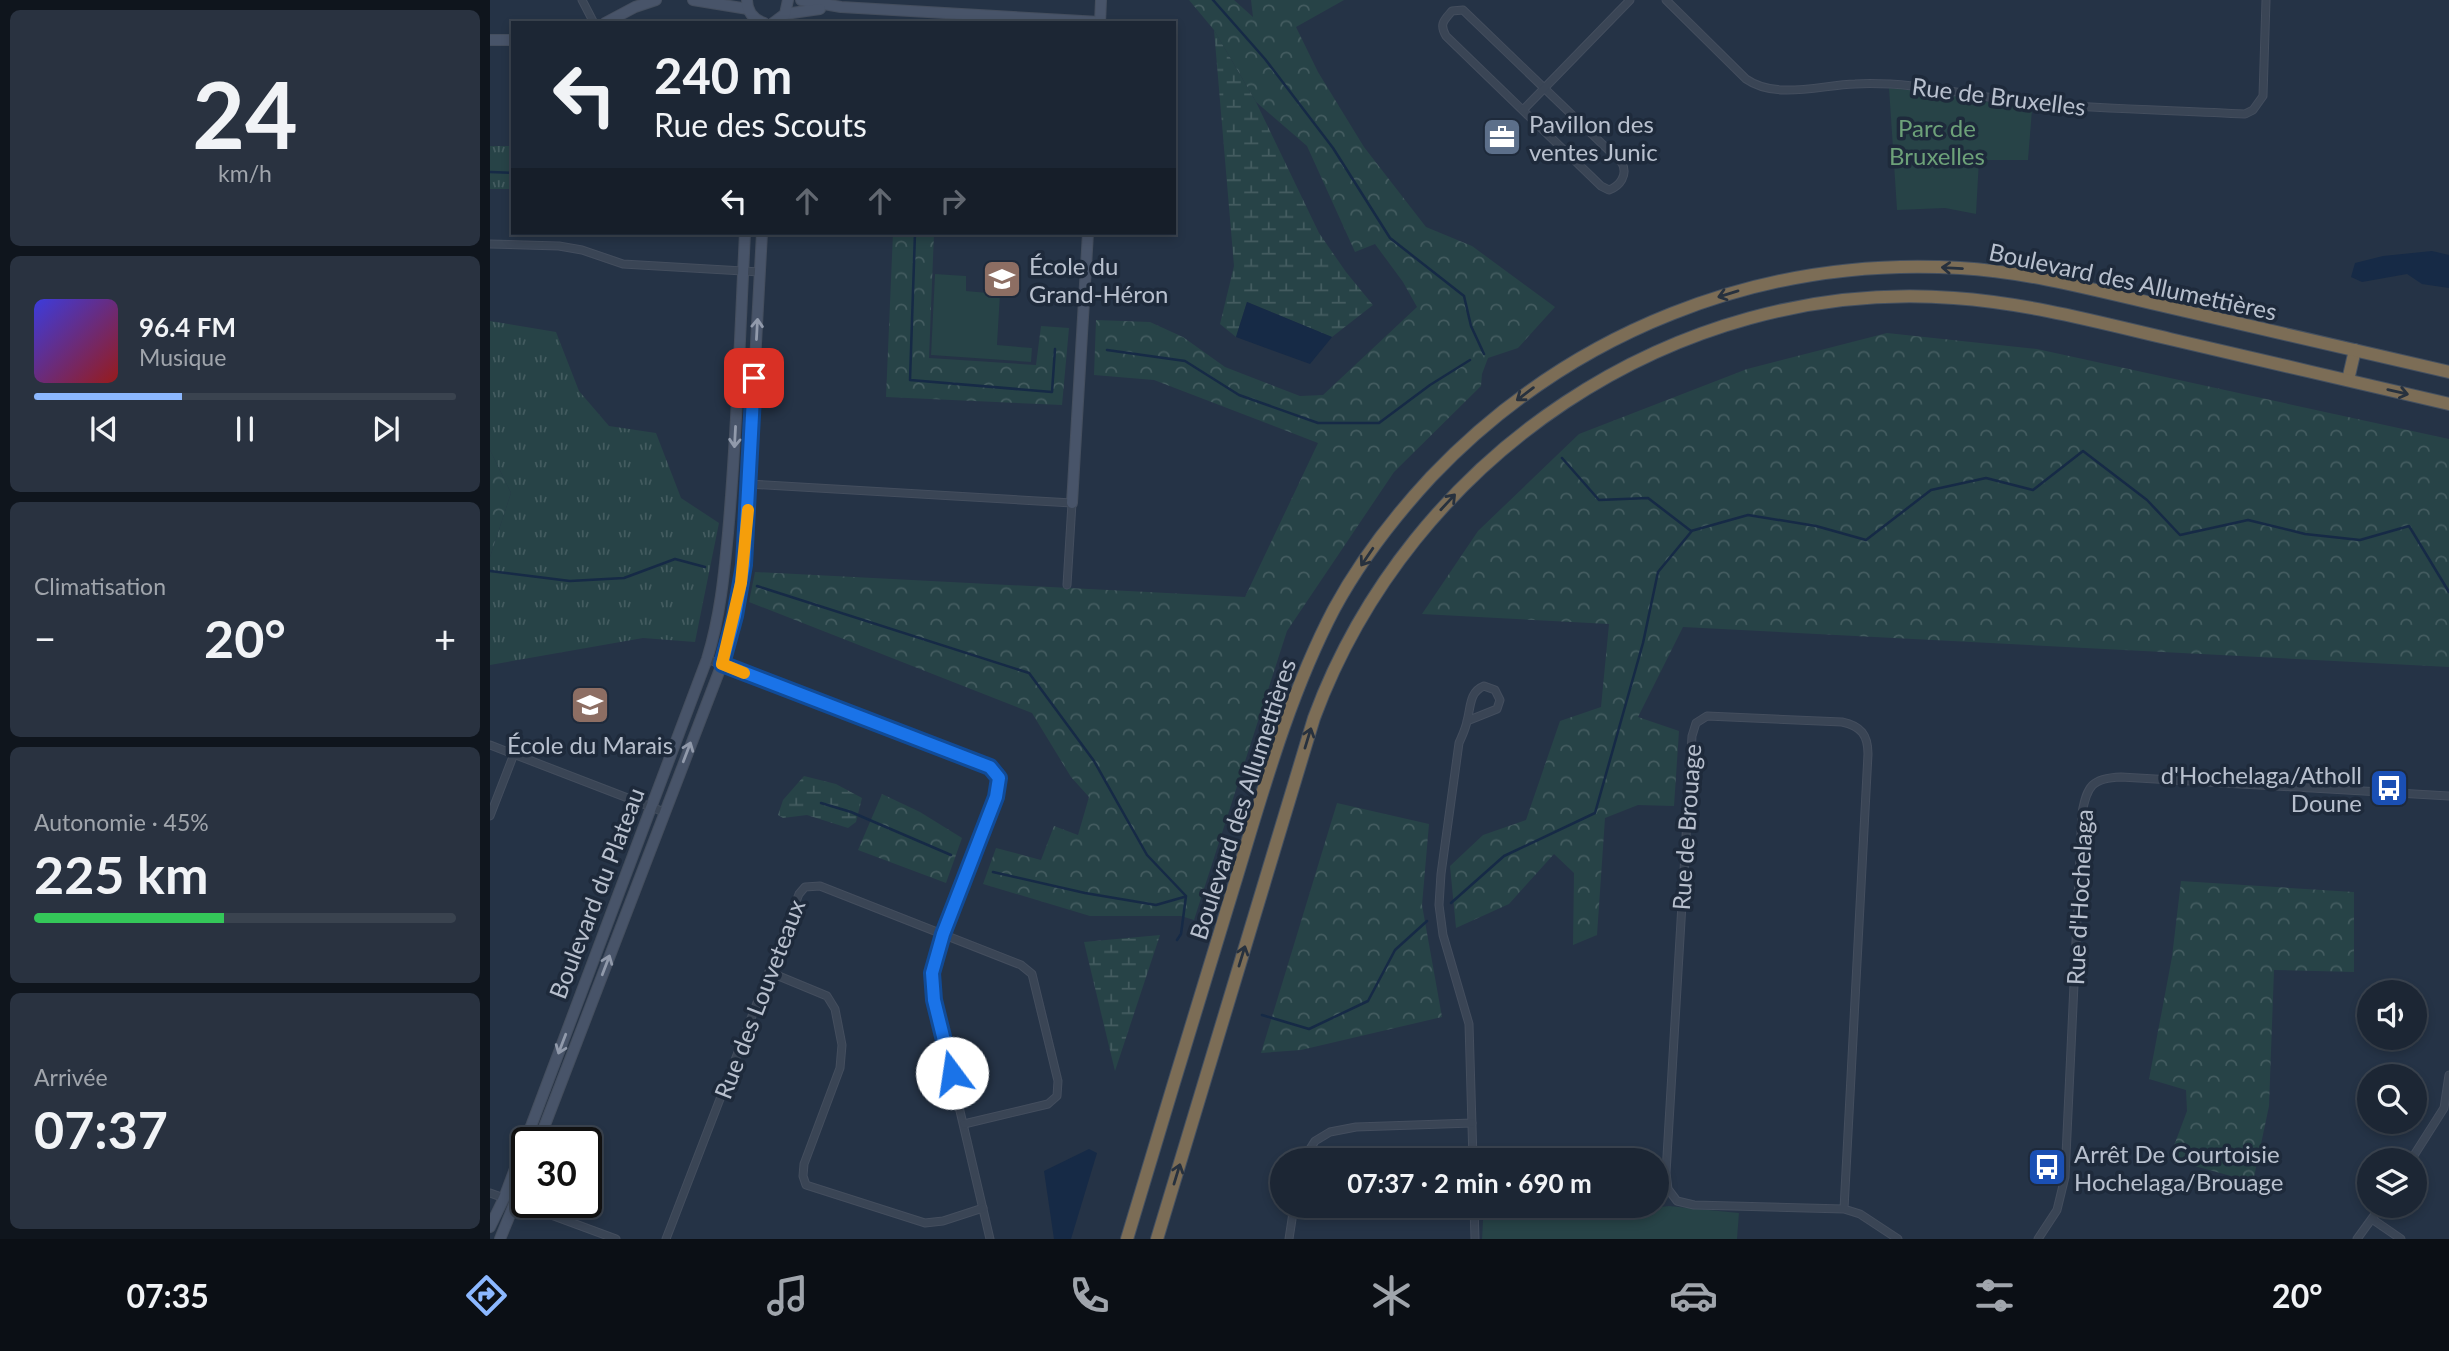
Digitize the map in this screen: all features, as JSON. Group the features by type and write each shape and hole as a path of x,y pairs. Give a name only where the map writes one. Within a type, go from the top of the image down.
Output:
{"highway":[{"name":"Boulevard des Allumettières","path":"1127,1239 1276,747 1307,663 1352,579 1401,511 1458,450 1501,412 1539,384 1621,336 1711,299 1786,279 1884,268 1957,268 2026,275 2449,372"},
{"name":"Boulevard des Allumettières","path":"1157,1239 1314,718 1333,673 1368,606 1415,540 1466,484 1511,442 1599,380 1696,335 1794,308 1881,297 1954,298 2049,311 2449,404"},
{"path":"2348,380 2355,350"}],"main road":[{"path":"609,21 635,7 656,0"},
{"path":"693,0 750,12"},
{"path":"779,20 788,0"},
{"path":"801,0 841,8"},
{"path":"1100,21 1101,0"},
{"path":"779,20 804,10 841,8 1065,21"},
{"path":"490,40 511,40"},
{"name":"Boulevard du Plateau","path":"490,1227 504,1198 707,659 723,592 733,486 745,235"},
{"name":"Boulevard du Plateau","path":"544,1127 722,664 735,616 744,565 762,235"},
{"path":"1072,503 1088,235"},
{"path":"504,1198 511,1200"},
{"path":"500,1239 511,1214"}],"street":[{"path":"582,0 593,21"},
{"path":"1523,110 1630,0"},
{"name":"Rue de Bruxelles","path":"1667,0 1746,79 1762,88 1784,90 1856,83 1896,84 2030,102 2245,114 2253,110 2263,96 2266,0"},
{"path":"1458,10 1468,14 1545,88 1622,163 1625,173 1613,189 1601,186 1446,36 1441,26 1447,16 1458,10"},
{"path":"490,244 559,246 582,250 623,264 760,272"},
{"path":"749,484 1072,503 1067,585"},
{"path":"707,659 990,767 997,773 999,783 996,797 943,934 934,964 932,991 990,1239"},
{"path":"1468,721 1497,709 1500,700 1495,690 1484,686 1478,689 1470,702 1468,721 1460,743 1440,874 1439,905 1443,934 1469,1024 1473,1148"},
{"name":"Rue de Brouage","path":"1844,1209 1868,754 1866,736 1857,726 1842,722 1707,716 1696,723 1692,736 1666,1173 1668,1189 1677,1201 1694,1205 1844,1209 1860,1214 1898,1239"},
{"path":"490,746 664,812"},
{"path":"490,816 514,754"},
{"name":"Rue d'Hochelaga","path":"2039,1239 2057,1210 2064,1177 2082,813 2088,789 2098,780 2121,777 2449,796"},
{"name":"Rue des Louveteaux","path":"666,1239 801,889 810,885 820,886 1029,970 1034,979 1058,1081 1057,1097 1048,1104 964,1124"},
{"path":"769,972 827,996 835,1009 842,1045 840,1068 804,1164 803,1176 806,1185 925,1223 943,1221 983,1208"},
{"path":"2419,1148 2444,1108 2449,1075"},
{"path":"1311,1148 1330,1132 1356,1127 1472,1124"},
{"path":"490,1193 504,1198"},
{"path":"559,1218 616,1239"},
{"path":"1289,1239 1292,1218"},
{"path":"1474,1218 1475,1239"},
{"path":"2357,1239 2372,1219 2401,1239"}],"green space":[{"path":"1189,0 1234,0 1253,17 1251,0 1344,0 1296,27 1318,72 1364,147 1426,227 1472,246 1555,307 1518,348 1488,358 1481,386 1394,472 1287,631 1194,920 1181,916 1090,916 983,884 996,848 1041,860 1054,826 1078,835 1089,797 1071,777 1032,713 749,602 755,572 1245,597 1318,443 1154,380 1094,375 1096,320 1150,322 1183,337 1225,367 1300,396 1323,395 1417,307 1403,282 1375,244 1355,252 1307,146 1256,102 1214,30"},
{"path":"1214,30 1256,102 1319,233 1373,305 1332,337 1247,302 1236,337 1220,324 1234,266"},
{"name":"Parc de Bruxelles","path":"1889,88 1932,92 2032,110 2028,160 1979,160 1976,214 1945,208 1897,210"},
{"path":"490,146 511,146 511,189 490,189"},
{"path":"893,235 934,235 929,358 1036,365 1041,326 1069,328 1062,405 886,397"},
{"path":"935,274 966,276 966,291 1000,294 997,345 1032,348 1031,362 931,355"},
{"path":"490,321 556,332 579,391 609,426 656,433 681,498 719,523 695,642 643,638 490,665 490,557 511,493 490,450"},
{"path":"1887,333 2037,349 2449,439 2449,667 1683,627 1638,717 1679,731 1674,806 1638,805 1605,818 1597,935 1573,945 1574,873 1554,854 1509,904 1456,928 1450,866 1483,835 1526,820 1560,721 1601,707 1609,624 1422,614 1478,531 1579,434 1747,369"},
{"path":"490,450 511,493 490,557"},
{"path":"804,776 836,784 862,798 856,822 848,828 807,815 783,818 778,815 783,800"},
{"path":"882,794 920,812 962,838 946,883 858,850"},
{"path":"1337,803 1429,824 1422,905 1442,1017 1301,1050 1261,1053"},
{"path":"2181,881 2354,892 2354,972 2274,970 2269,1106 2253,1182 2169,1159 2187,1111 2186,1090 2149,1079 2172,957"},
{"path":"1160,935 1115,1071 1084,942"},
{"path":"1669,1206 1739,1213 1737,1239 1482,1239 1483,1220 1669,1218"}],"water":[{"path":"2432,251 2449,255 2449,288 2422,284 2407,274 2362,282 2351,277 2355,263 2383,256"},
{"path":"1247,302 1332,337 1310,364 1236,337"},
{"path":"1089,1149 1097,1153 1071,1239 1054,1239 1044,1171"}],"waterway":[{"path":"1213,0 1265,59 1333,148 1390,238 1464,296 1471,326 1484,354"},
{"path":"490,172 511,173"},
{"path":"915,235 910,380 1052,392 1055,349"},
{"path":"1107,350 1185,361 1239,395 1318,423 1379,423 1430,385 1470,360"},
{"path":"1562,458 1599,500 1648,498 1691,531 1748,515 1816,526 1866,540 1931,490 1986,478 2033,490 2083,451 2147,500 2180,535 2248,520 2305,534 2360,540 2409,526 2449,592"},
{"path":"1451,903 1504,856 1595,813 1643,643 1658,572 1691,532"},
{"path":"490,571 570,581 624,578 675,559 705,567"},
{"path":"757,586 1029,673 1094,761 1147,855 1186,896 1181,934 1177,940"},
{"path":"821,803 851,812 951,855"},
{"path":"993,872 1085,893 1156,905 1184,897"},
{"path":"1262,1015 1309,1029 1368,1001 1395,950 1427,921"}],"slow traffic":[{"path":"744,673 722,664 741,583 748,510"}],"place":[{"name":"Pavillon des ventes Junic","path":"1502,137"},
{"name":"École du Grand-Héron","path":"1002,279"},
{"name":"École du Marais","path":"590,705"},
{"name":"d'Hochelaga/Atholl Doune","path":"2389,788"},
{"name":"Arrêt De Courtoisie Hochelaga/Brouage","path":"2047,1167"}],"route":[{"path":"754,378 744,565 735,616 722,664 990,767 999,778 996,797 943,934 932,973 934,1000 952,1073"}]}
